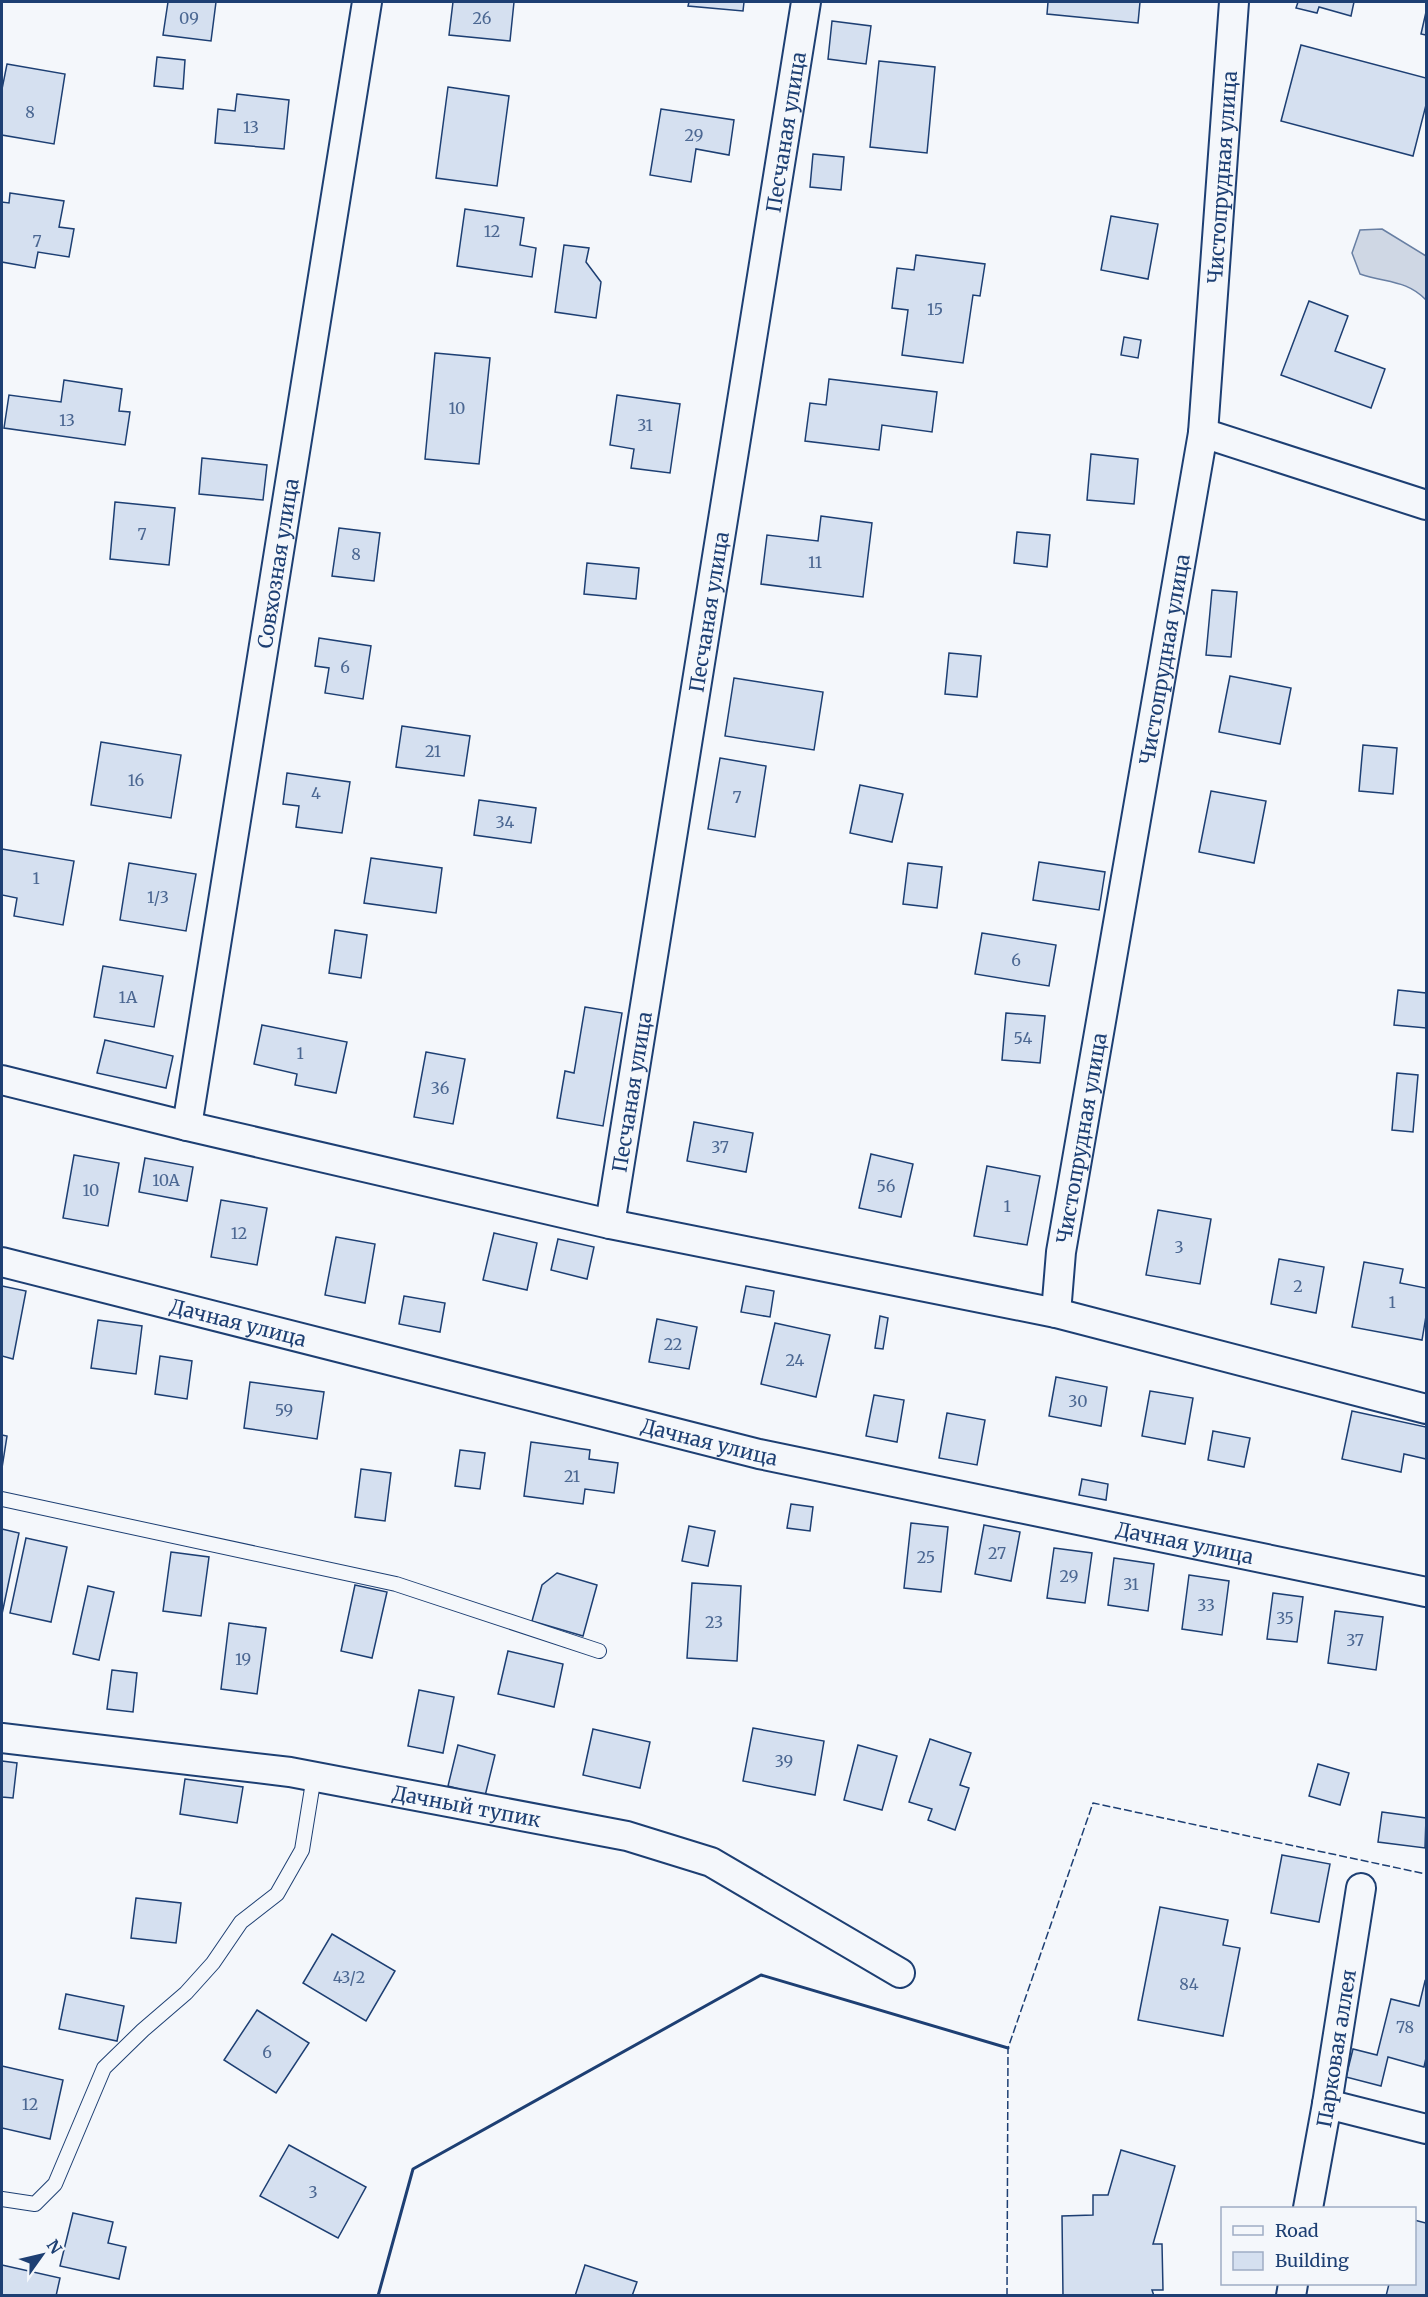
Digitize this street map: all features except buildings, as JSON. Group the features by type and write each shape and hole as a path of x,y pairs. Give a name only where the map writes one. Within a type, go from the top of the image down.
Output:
{"street":[{"name":"Совхозная улица","path":"187,1126 367,2"},
{"name":"Песчаная улица","path":"610,1224 806,2"},
{"name":"Чистопрудная улица","path":"1056,1313 1061,1252 1203,433 1234,2"},
{"path":"1203,433 1426,505"},
{"path":"2,1080 187,1126 610,1224 1056,1313 1426,1409"},
{"name":"Дачная улица","path":"2,1262 759,1454 1426,1592"},
{"name":"Дачный тупик","path":"2,1738 290,1772 627,1836 711,1862 900,1973"},
{"name":"Парковая аллея","path":"1308,2207 1328,2104 1361,1888"},
{"path":"1328,2104 1426,2129"}],"lane":[{"path":"2,1499 396,1584 599,1651"},
{"path":"2,2199 35,2204 55,2184 104,2068 186,1993 213,1963 241,1922 277,1894 302,1850 314,1776"}],"shaded area":[{"path":"1382,229 1426,256 1426,300 1404,285 1360,274 1352,253 1360,230"}],"fence":[{"path":"1007,2296 1008,2048 1093,1803 1426,1874"}],"wall":[{"path":"378,2296 413,2169 761,1975 1008,2048"}]}
